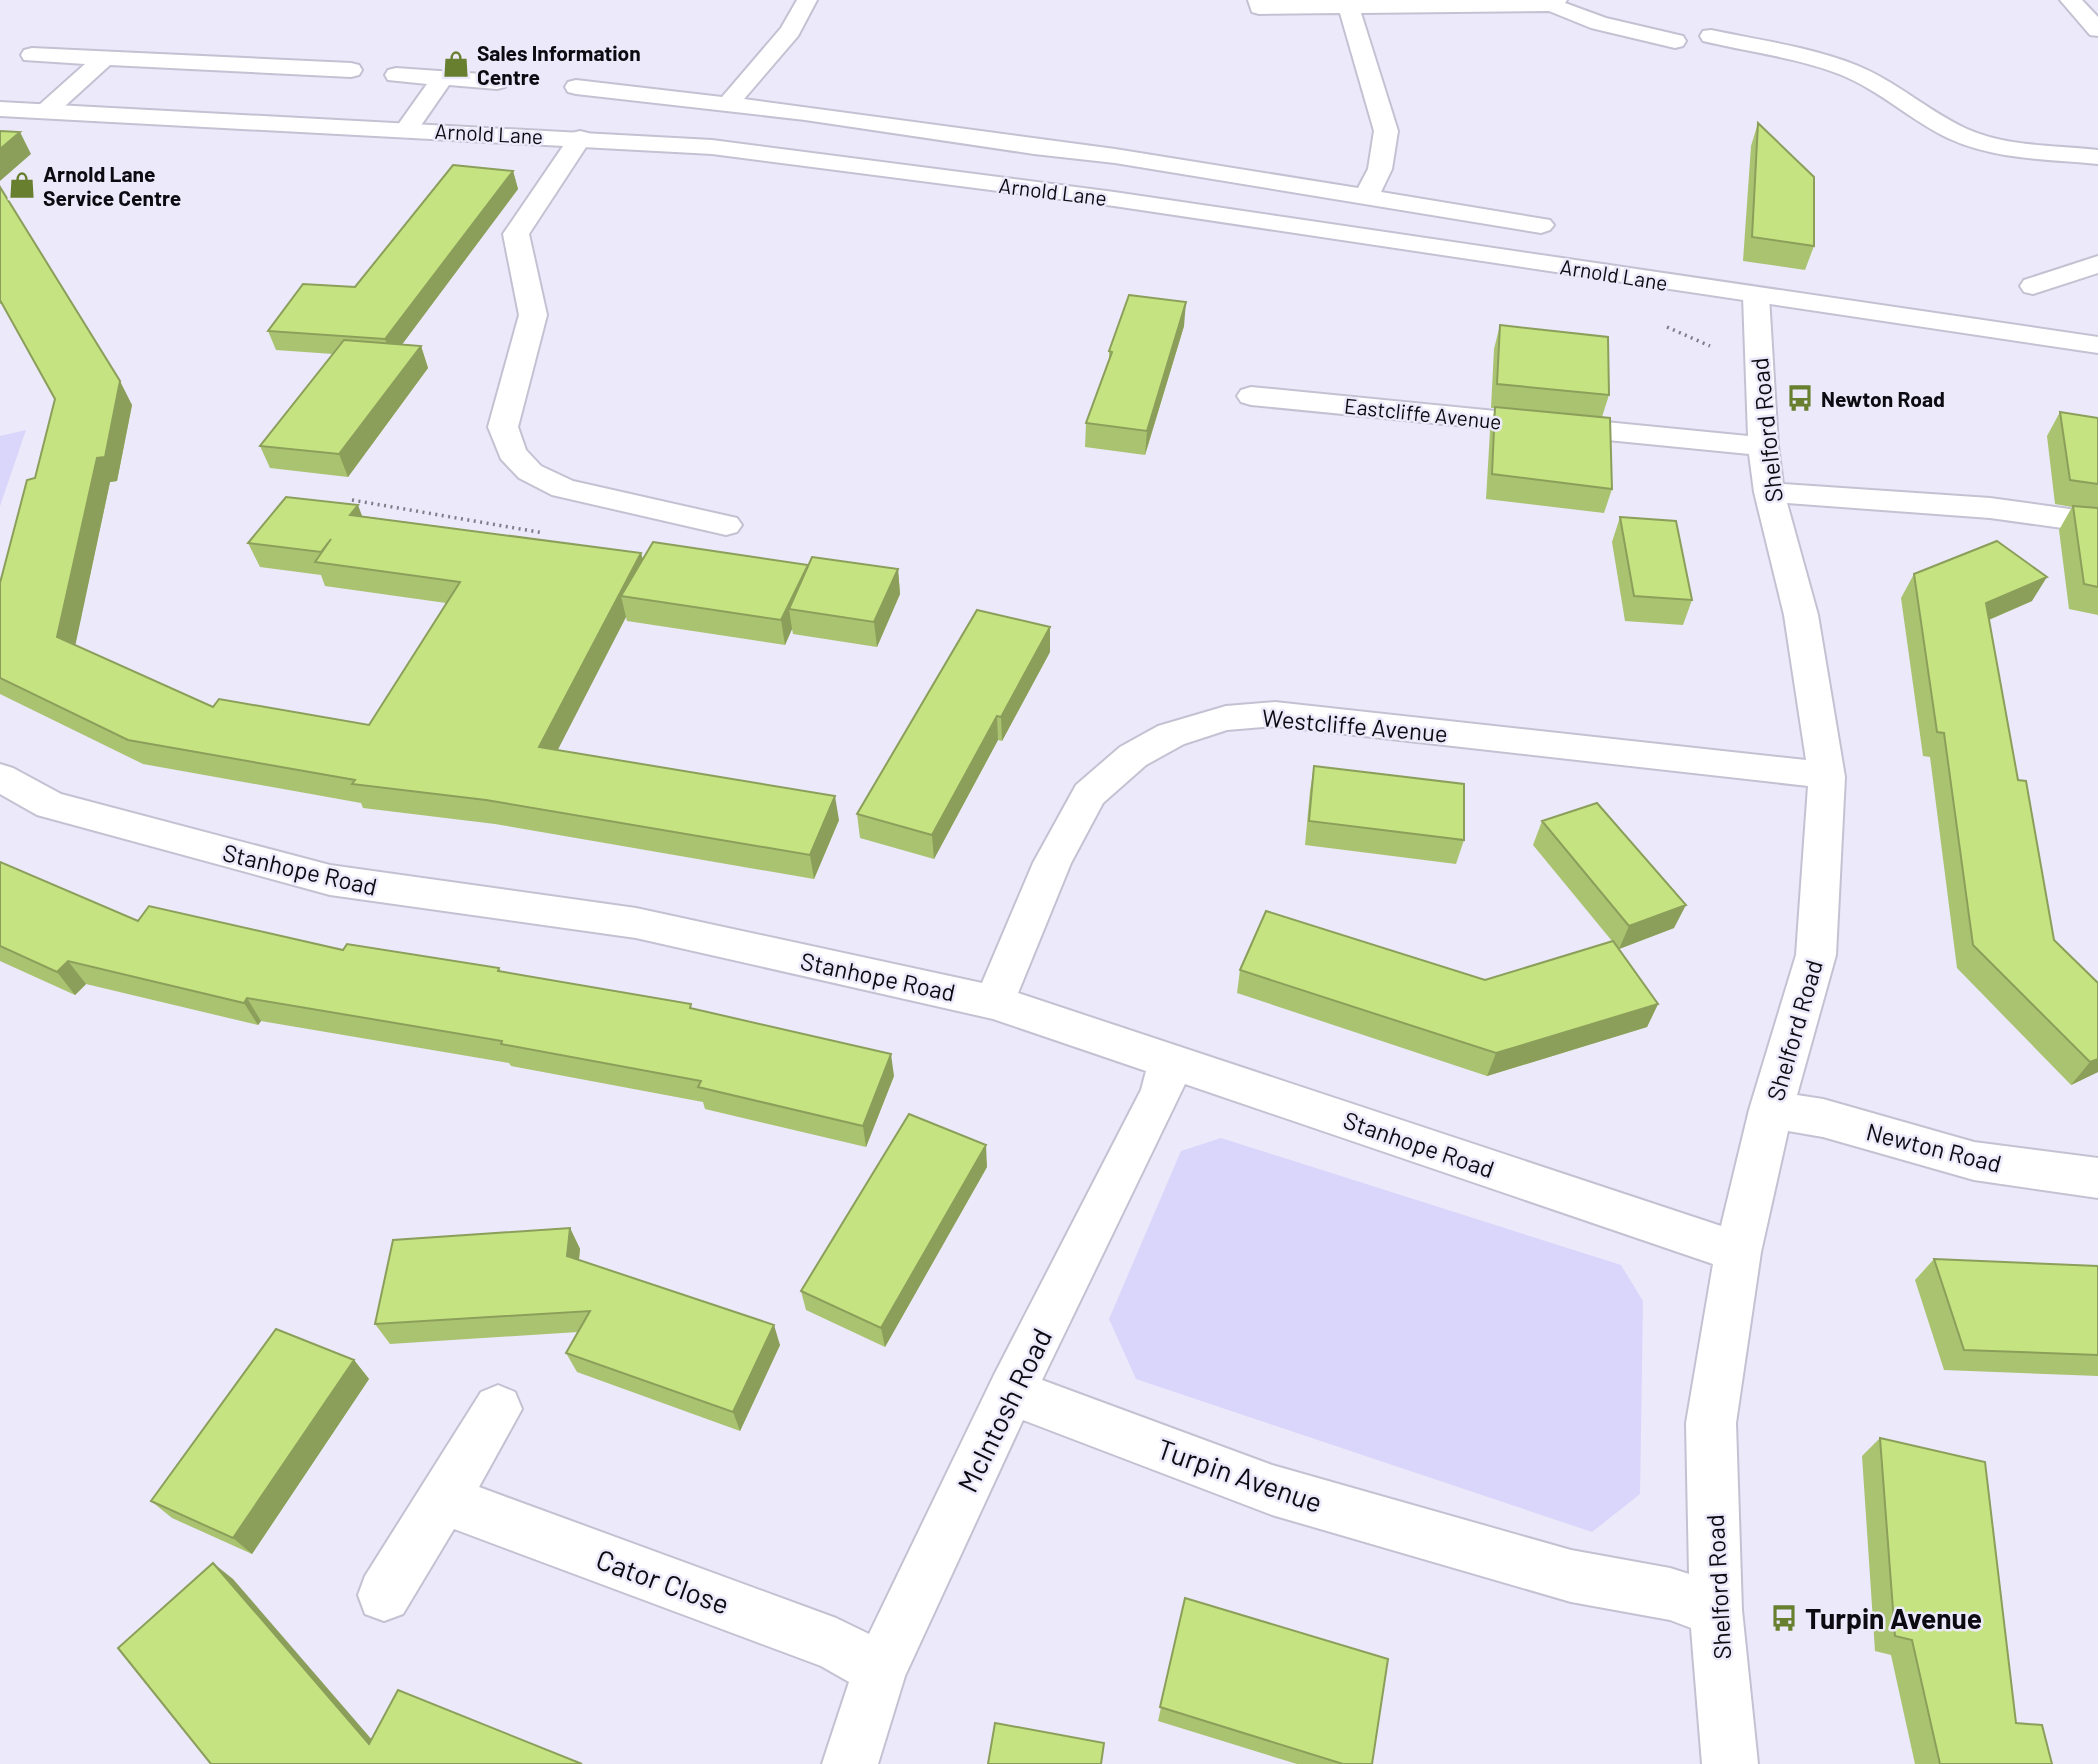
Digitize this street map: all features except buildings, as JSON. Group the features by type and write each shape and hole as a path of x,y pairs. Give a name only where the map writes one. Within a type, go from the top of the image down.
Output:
{"street":[{"path":"728,104 790,31 807,0"},
{"path":"1258,0 1259,8 1554,3 1599,23 1675,41"},
{"path":"2070,0 2098,30"},
{"path":"1349,7 1386,131 1380,169 1366,195"},
{"path":"1711,36 1829,64 1866,78 1915,109 1972,139 2016,148 2098,157"},
{"path":"32,55 351,70"},
{"path":"46,111 104,60"},
{"path":"396,75 497,82"},
{"path":"407,129 442,80"},
{"path":"576,87 728,104 1034,148 1115,156 1541,225"},
{"name":"Arnold Lane","path":"0,109 712,147 1114,199 2098,345"},
{"path":"580,138 516,234 533,315 503,427 512,453 530,472 563,488 726,525"},
{"path":"2032,286 2098,264"},
{"name":"Shelford Road","path":"1730,1764 1716,1610 1712,1423 1738,1252 1771,1110 1816,955 1827,777 1801,615 1769,492 1763,446 1756,296"},
{"name":"Eastcliffe Avenue","path":"1256,367 1249,408 1763,446"},
{"path":"1769,492 1990,508 2098,523"},
{"name":"Westcliffe Avenue","path":"994,1002 1052,863 1089,794 1133,756 1171,735 1226,718 1275,714 1783,769 1827,777"},
{"name":"Stanhope Road","path":"0,777 50,805 330,880 636,923 994,1002 1738,1252"},
{"name":"McIntosh Road","path":"850,1764 880,1670 1011,1392 1162,1091 1169,1061"},
{"name":"Newton Road","path":"1771,1110 1823,1118 1974,1161 2098,1178"},
{"name":"Turpin Avenue","path":"1011,1392 1282,1493 1571,1576 1670,1594 1716,1610"},
{"path":"384,1595 498,1409"},
{"name":"Cator Close","path":"442,1499 836,1645 880,1670"}],"shaded area":[{"path":"26,430 0,506 0,436"},
{"path":"1221,1138 1621,1265 1643,1301 1640,1494 1592,1532 1136,1379 1109,1319 1181,1151"}],"place":[{"name":"Sales Information Centre","path":"456,64"},
{"name":"Arnold Lane Service Centre","path":"22,185"},
{"name":"Newton Road","path":"1800,398"},
{"name":"Turpin Avenue","path":"1784,1618"}]}
